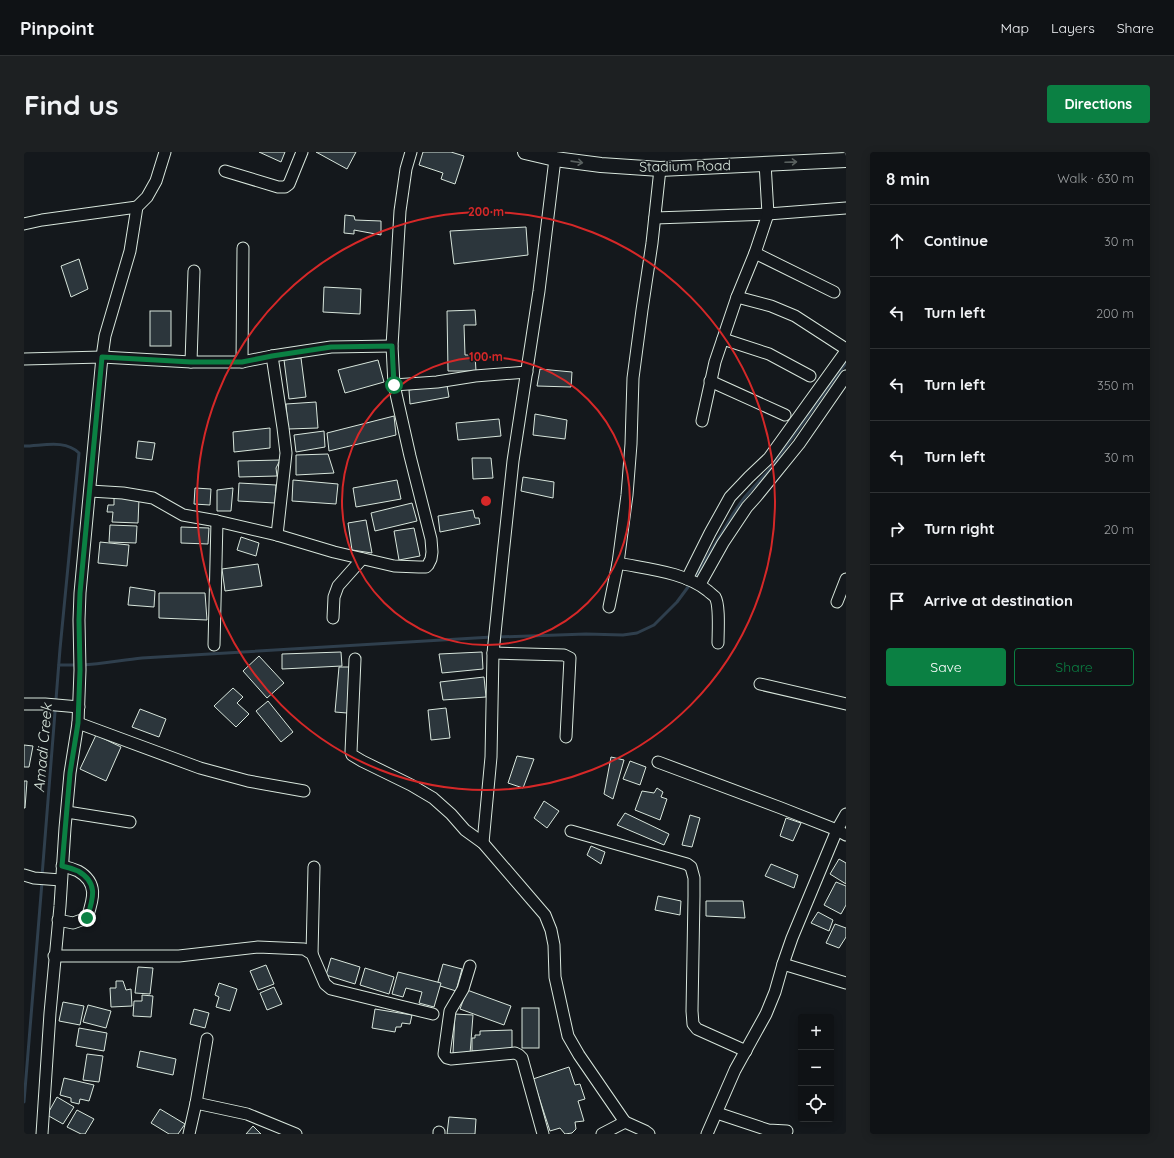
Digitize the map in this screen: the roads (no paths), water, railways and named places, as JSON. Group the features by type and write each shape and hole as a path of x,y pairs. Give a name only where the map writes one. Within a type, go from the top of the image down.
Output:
{"main road":[{"name":"Stadium Road","path":"525,152 555,159 601,165 660,168 846,160"}],"street":[{"path":"42,1134 54,956 58,920 56,880 62,866 70,773 78,723 74,707 80,670 80,593 102,357 105,336 130,250 137,207 147,197 156,181 165,152"},
{"path":"225,171 278,187 285,187 289,184 302,152"},
{"path":"90,491 123,493 153,498 183,515 218,520 362,559 394,566 426,567 428,565 432,552 431,539 394,385 392,346 400,211 406,169 411,152"},
{"path":"483,843 491,758 493,649 495,629 513,461 539,291 555,159"},
{"path":"702,421 715,362 768,214 765,163"},
{"path":"609,607 618,564 627,495 631,444 633,378 652,243 660,168"},
{"path":"24,224 42,220 137,207"},
{"path":"655,218 768,214 846,208"},
{"path":"242,362 243,248"},
{"path":"755,253 834,292"},
{"path":"191,362 194,271"},
{"path":"687,578 730,497 769,458 846,350 795,316 770,306 737,298"},
{"path":"723,338 769,354 810,376"},
{"path":"24,359 102,357 191,362 242,362 331,347 392,346"},
{"path":"272,356 284,428 286,453 277,535"},
{"path":"394,385 527,372"},
{"path":"700,584 723,543 746,507 756,497 799,444 846,376"},
{"path":"710,381 786,415"},
{"path":"214,646 218,520"},
{"path":"334,618 335,591 362,559"},
{"path":"618,564 687,578 700,584 715,597 718,609 718,643"},
{"path":"837,602 846,579"},
{"path":"493,649 564,655 570,658 566,736"},
{"path":"355,659 352,755 433,798 451,814 465,830 483,843 545,914 551,930 554,945 556,977 568,1036 578,1055 624,1122 649,1134"},
{"path":"760,684 846,704"},
{"path":"24,704 45,704 74,707"},
{"path":"78,723 200,768 248,781 304,791"},
{"path":"658,762 841,832"},
{"path":"67,812 130,822"},
{"path":"707,1134 735,1070 766,1014 795,932 841,832 846,814"},
{"path":"571,831 687,864 691,867 694,878 692,1011 694,1024 697,1029 746,1051"},
{"path":"58,920 73,923 87,918 92,902 93,887 87,878 77,871 62,866"},
{"path":"314,867 312,954 325,984 331,989 433,1014"},
{"path":"29,877 56,880"},
{"path":"54,956 178,956 258,947 304,950 312,954"},
{"path":"783,964 846,983"},
{"path":"470,966 463,989 450,1012 444,1054 447,1058 451,1059 515,1053 519,1055 522,1058 543,1134"},
{"path":"189,1134 207,1039"},
{"path":"196,1103 247,1114 296,1134"},
{"path":"716,1113 768,1130 787,1131"},
{"path":"602,1134 624,1122"}],"waterway":[{"path":"694,579 744,498 769,470 846,363"},
{"name":"Amadi Creek","path":"24,446 53,444 67,446 79,453 60,649 42,876"},
{"path":"497,637 586,634 623,635 637,633 654,625 677,602 691,583"},
{"path":"82,665 142,658 492,637"},
{"path":"59,665 77,665"},
{"name":"Amadi Creek","path":"24,1102 42,882"}]}
